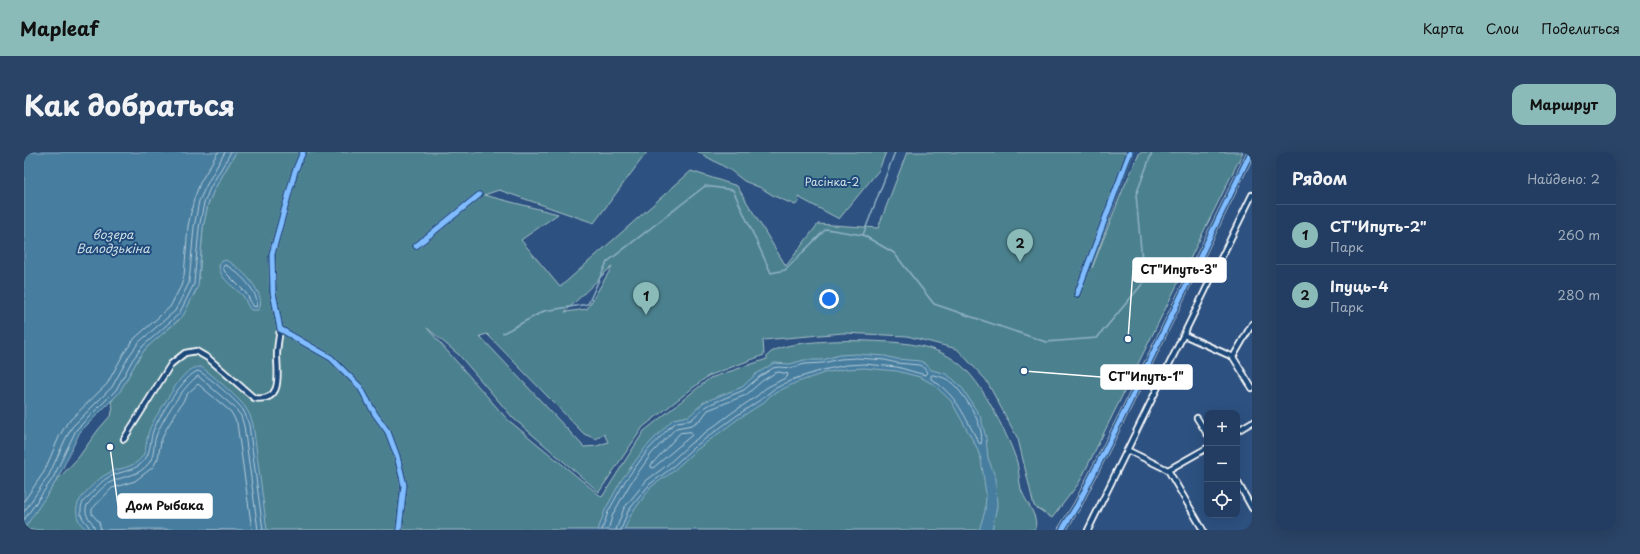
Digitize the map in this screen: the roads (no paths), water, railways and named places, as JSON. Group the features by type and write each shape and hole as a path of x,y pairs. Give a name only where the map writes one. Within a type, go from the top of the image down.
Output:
{"street":[{"path":"124,439 171,364 185,353 196,351 208,358 254,398 259,399 270,395 277,386 277,354 280,329 273,292 272,254 294,176 303,152"},
{"path":"1077,294 1130,152"},
{"path":"1062,530 1078,504 1251,152"},
{"path":"1088,530 1252,194"},
{"path":"416,246 479,196"},
{"path":"1233,357 1252,324"},
{"path":"280,329 332,358 360,386 388,432 397,456 404,485 399,530"},
{"path":"1184,335 1233,357 1252,388"},
{"path":"1197,418 1204,429"},
{"path":"1240,428 1252,422"},
{"path":"1127,450 1168,470 1203,530"},
{"path":"1168,470 1204,450"},
{"path":"1238,482 1252,508"}],"water":[{"name":"возера Валодзькіна","path":"24,152 236,152 214,190 208,204 203,228 198,286 183,316 146,348 119,393 80,432 57,480 24,529"},
{"path":"225,260 231,263 251,281 260,297 261,304 258,310 251,310 243,296 228,283 222,275 219,266 221,262"},
{"path":"856,354 920,361 926,364 931,370 944,373 952,378 963,389 981,418 986,438 988,458 996,479 997,506 992,530 979,530 985,511 986,494 981,459 976,446 951,401 933,384 920,377 897,371 864,368 846,369 824,373 795,383 771,395 763,403 738,419 695,451 671,473 652,486 632,513 624,530 598,530 605,510 622,479 645,448 673,419 689,416 704,402 742,387 756,374 774,363 790,364 804,360 823,360 839,355"},
{"path":"201,367 217,379 242,403 251,417 267,530 92,530 84,527 78,518 78,503 89,489 103,476 130,466 142,457 151,427 173,390 185,374 190,370"}],"waterway":[{"path":"863,235 895,152"},
{"path":"503,333 544,311 588,304 607,262 705,186 733,190 771,273 785,270 826,229 863,235 894,253 934,304 1046,342 1097,338 1144,282 1136,195 1152,152"}],"place":[{"name":"Іпуць-4","path":"1020,262"},
{"name":"СТ\"Ипуть-2\"","path":"646,315"},
{"name":"СТ\"Ипуть-3\"","path":"1128,339"},
{"name":"СТ\"Ипуть-1\"","path":"1024,371"},
{"name":"Дом Рыбака","path":"110,447"}],"park label":[{"name":"Расінка-2","path":"832,181"}]}
